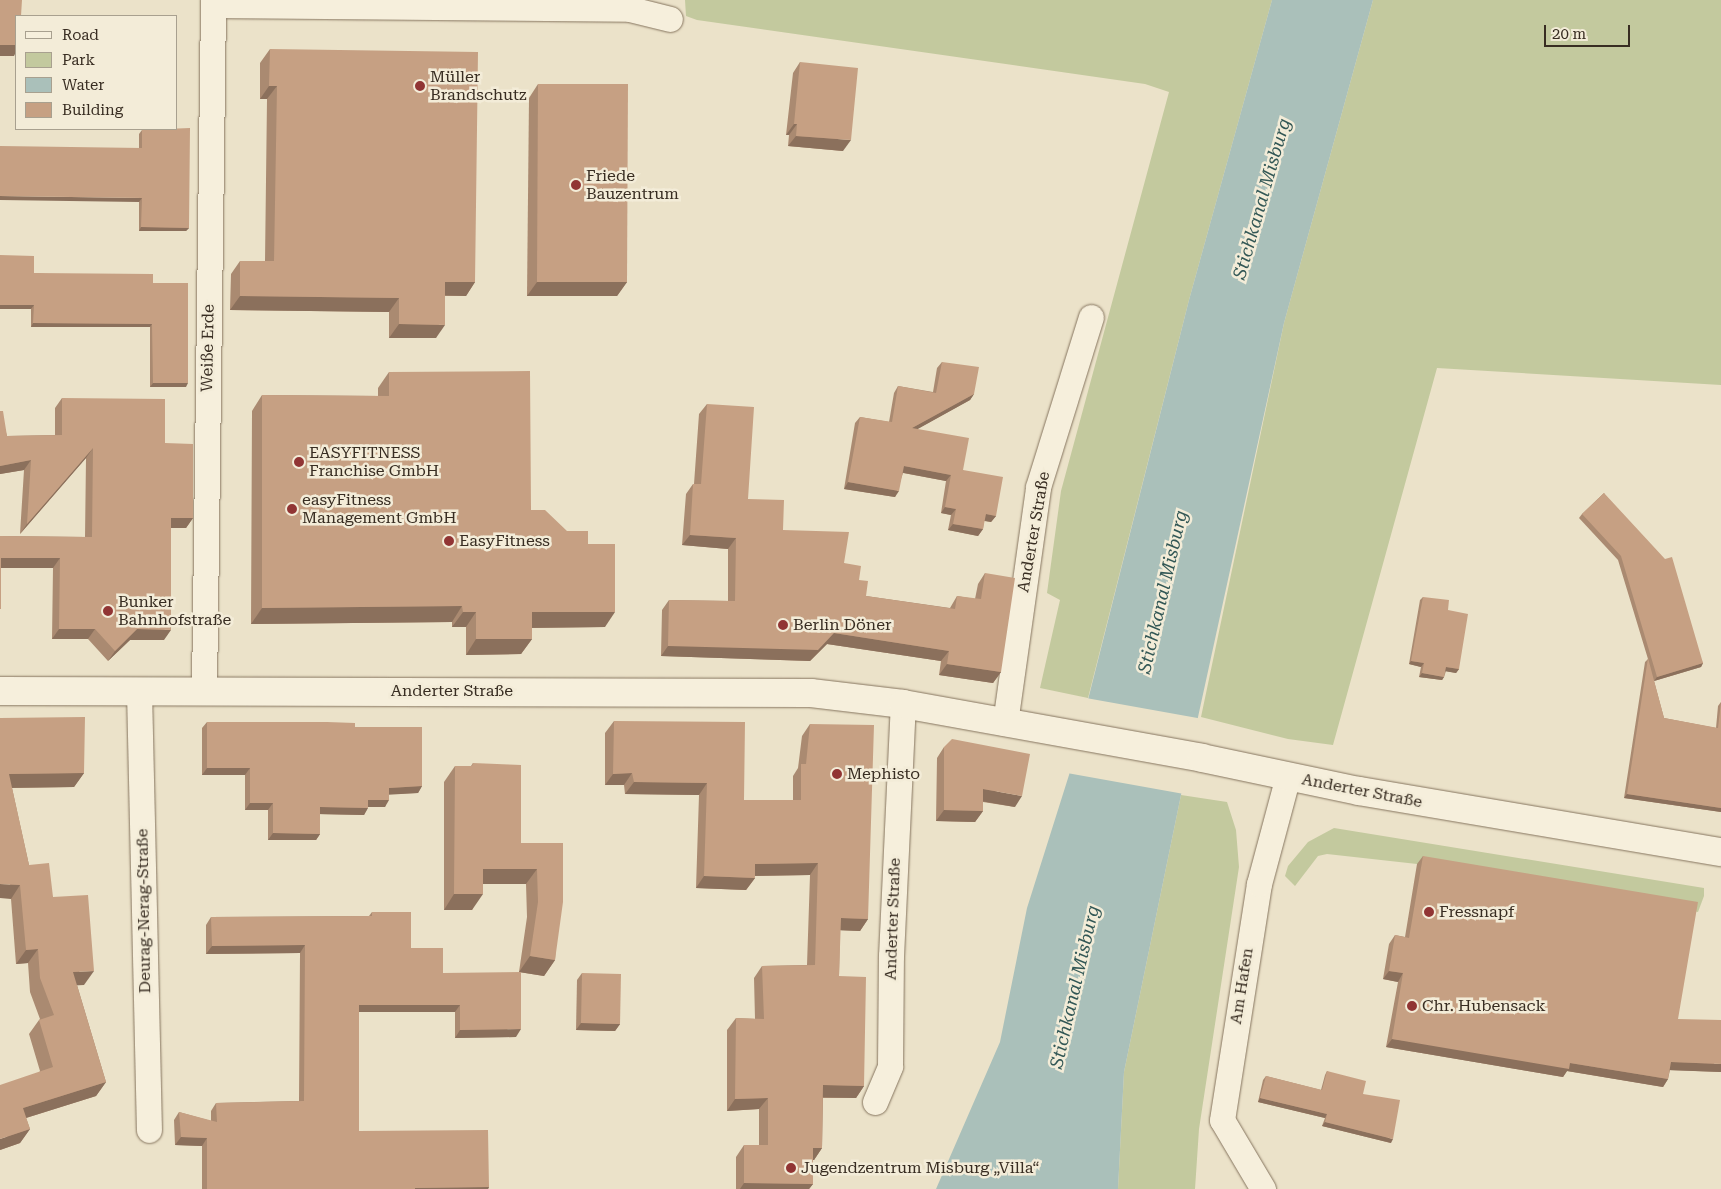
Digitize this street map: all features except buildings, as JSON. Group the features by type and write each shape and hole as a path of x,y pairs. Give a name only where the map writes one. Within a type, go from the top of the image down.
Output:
{"main road":[{"name":"Anderter Straße","path":"0,691 758,691 811,693 903,704 1202,758 1523,820 1721,852"}],"street":[{"name":"Weiße Erde","path":"204,691 213,2 630,9 670,19"},
{"name":"Anderter Straße","path":"1005,723 1038,487 1091,317"},
{"name":"Deurag-Nerag-Straße","path":"140,691 149,1130"},
{"name":"Anderter Straße","path":"875,1102 890,1066 891,956 903,704"},
{"name":"Am Hafen","path":"1263,1189 1222,1120 1259,884 1288,776"}],"green space":[{"path":"685,0 1272,0 1189,300 1088,698 1040,688 1060,600 1047,593 1061,491 1169,92 1145,84 697,20 686,16"},
{"path":"1373,0 1721,0 1721,385 1437,368 1333,745 1288,739 1201,717 1284,323"},
{"path":"1181,795 1227,802 1236,830 1239,867 1199,1129 1195,1189 1118,1189 1124,1072"},
{"path":"1334,828 1704,888 1704,896 1698,912 1417,864 1327,854 1318,856 1295,886 1285,876 1288,866 1308,842"}],"water":[{"name":"Stichkanal Misburg","path":"1272,0 1373,0 1284,323 1181,795 1124,1072 1118,1189 936,1189 1000,1042 1027,908 1069,775 1189,300"}],"pier":[{"path":"1086,698 1203,719 1184,794 1067,773"}],"place":[{"name":"Müller Brandschutz","path":"420,86"},
{"name":"Friede Bauzentrum","path":"576,185"},
{"name":"EASYFITNESS Franchise GmbH","path":"299,462"},
{"name":"easyFitness Management GmbH","path":"292,509"},
{"name":"EasyFitness","path":"449,541"},
{"name":"Bunker Bahnhofstraße","path":"108,611"},
{"name":"Berlin Döner","path":"783,625"},
{"name":"Mephisto","path":"837,774"},
{"name":"Fressnapf","path":"1429,912"},
{"name":"Chr. Hubensack","path":"1412,1006"},
{"name":"Jugendzentrum Misburg „Villa“","path":"791,1168"}]}
